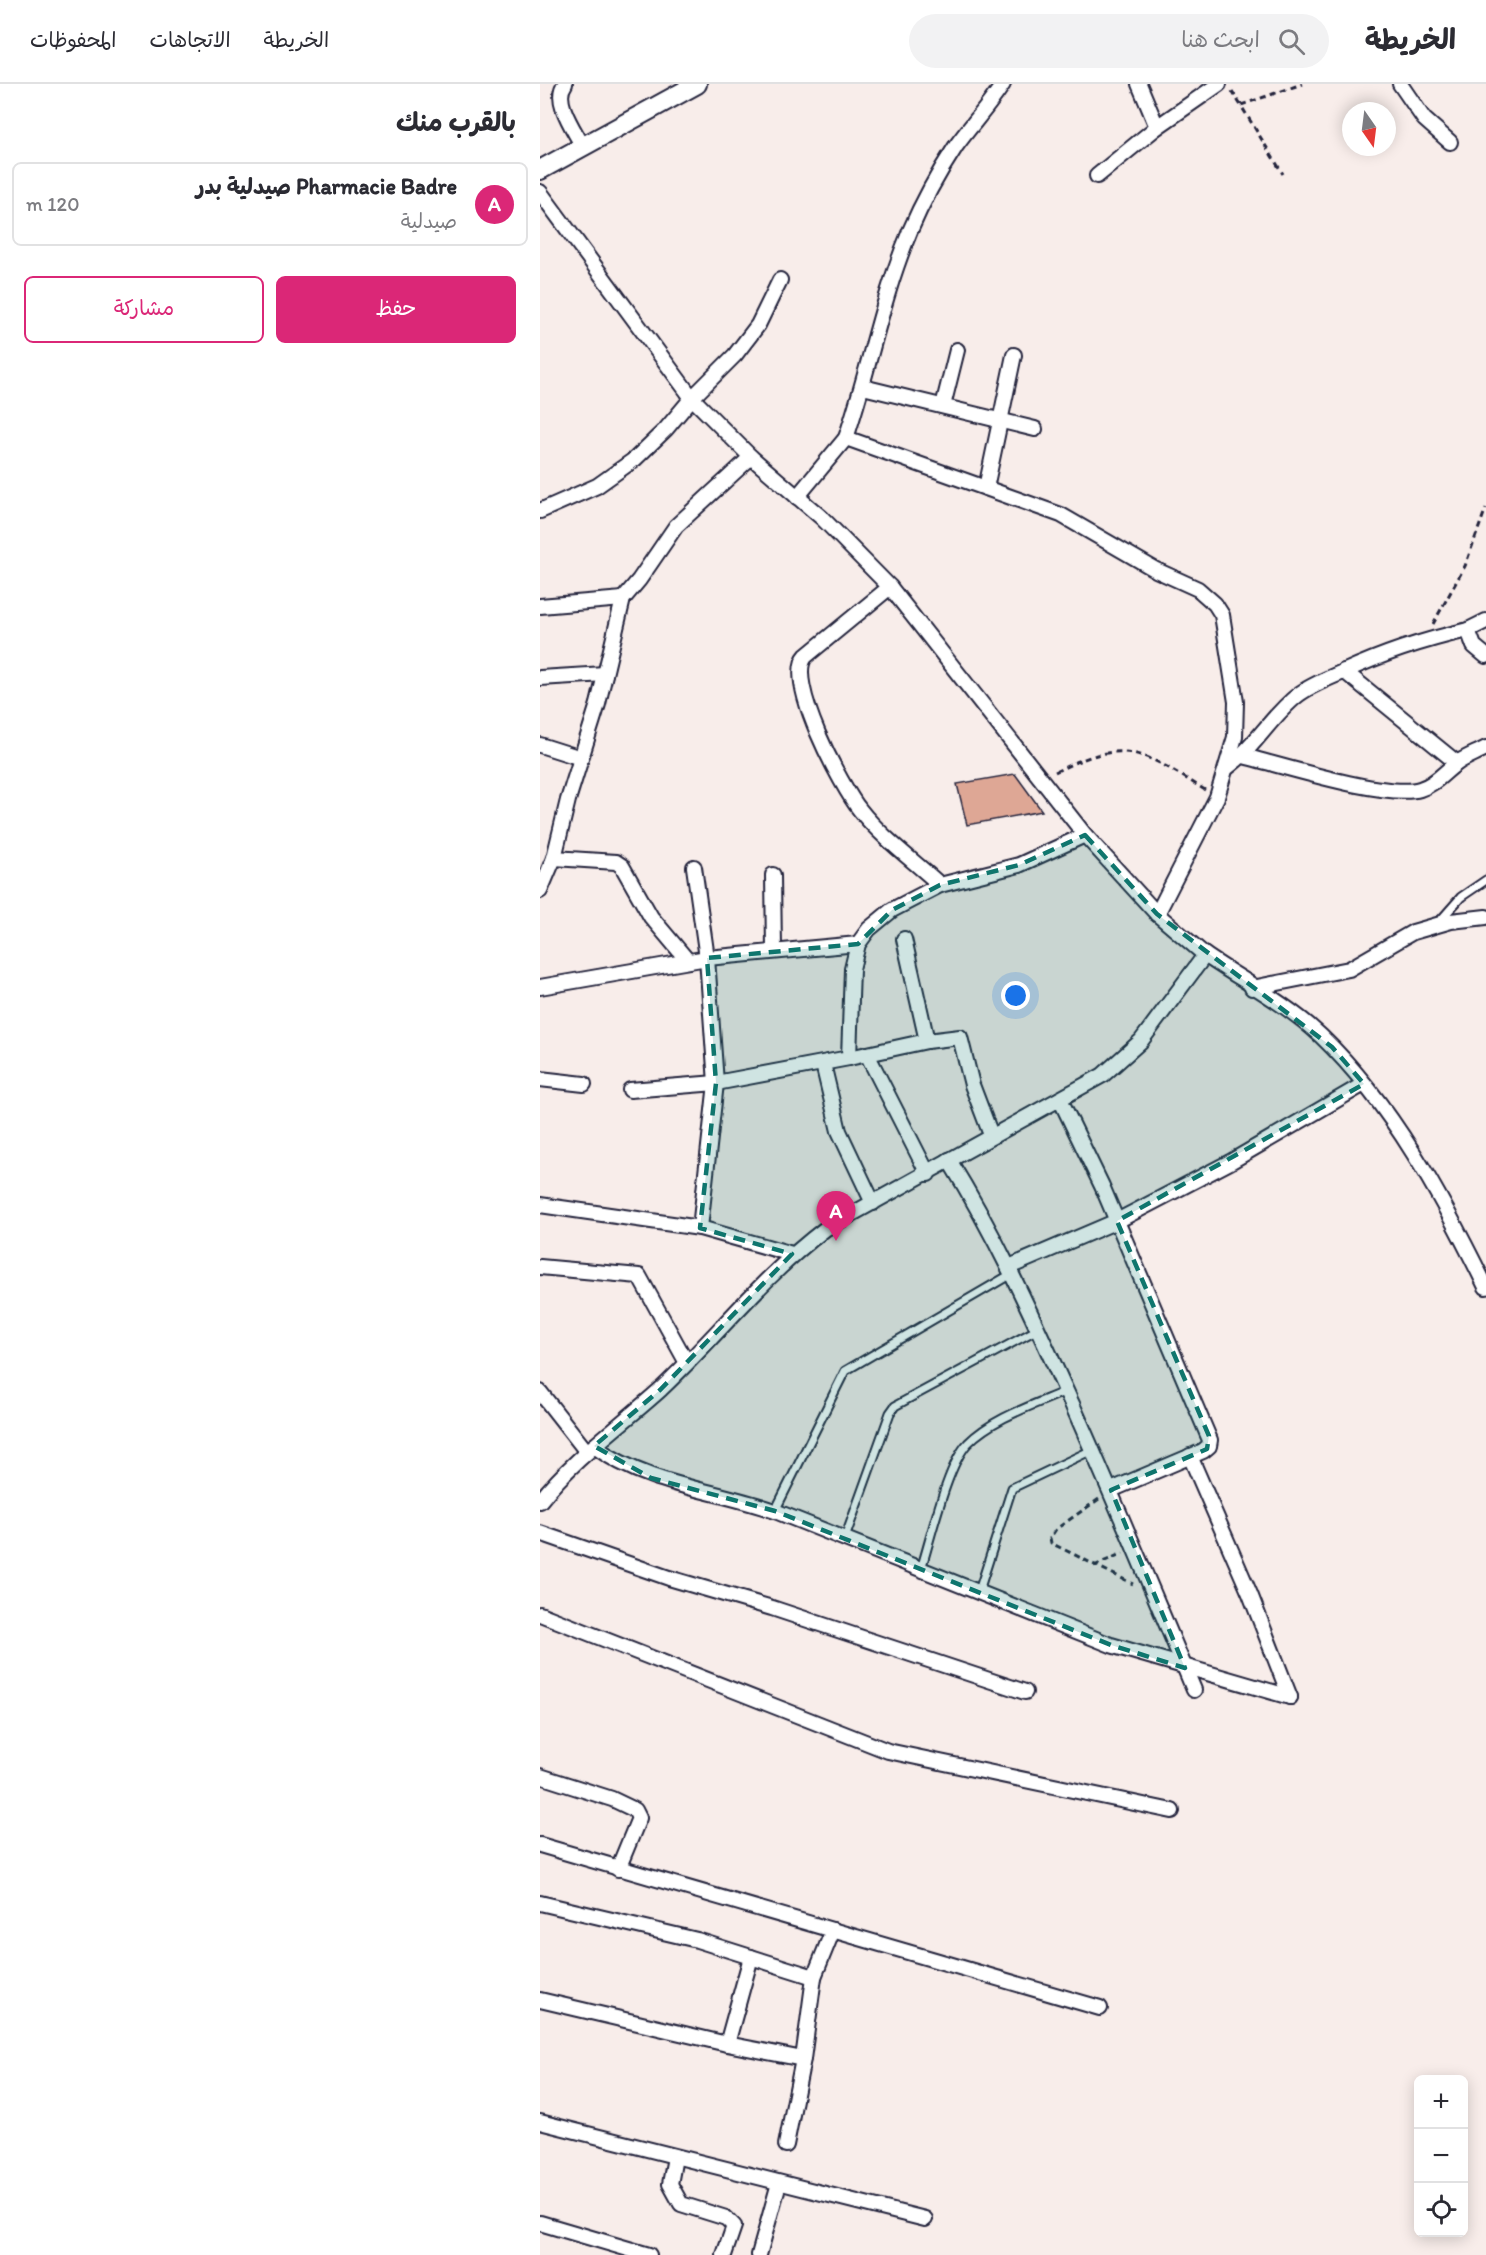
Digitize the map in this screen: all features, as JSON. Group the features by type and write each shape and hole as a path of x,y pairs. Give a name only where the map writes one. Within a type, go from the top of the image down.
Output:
{"street":[{"path":"565,84 560,94 562,103 583,147"},
{"path":"540,170 697,84"},
{"path":"797,497 846,438 863,387 893,276 910,230 957,145 988,108 1003,84"},
{"path":"1139,84 1156,127"},
{"path":"1096,176 1156,127 1219,84"},
{"path":"1400,84 1424,119 1450,142"},
{"path":"540,192 692,398 751,457 822,518 890,587 1085,835 1157,914 1205,955 1319,1035 1364,1084 1422,1168 1486,1287"},
{"path":"540,512 597,486 635,459 735,355 758,325 780,280"},
{"path":"943,406 957,350"},
{"path":"986,488 1014,355"},
{"path":"863,387 1035,429"},
{"path":"846,438 1061,515 1156,570 1198,589 1215,604 1222,615 1236,702 1235,737 1228,767 1217,797 1157,914"},
{"path":"540,891 554,858 605,674 623,599 676,526 751,457"},
{"path":"890,587 806,656 801,662 800,680 813,721 847,792 874,826 940,885"},
{"path":"540,606 623,599"},
{"path":"1228,767 1243,756 1297,696 1344,671 1425,639 1468,630 1486,621"},
{"path":"1468,630 1474,646 1486,656"},
{"path":"1344,671 1457,763"},
{"path":"540,678 605,674"},
{"path":"540,745 581,758"},
{"path":"1243,756 1364,786 1398,791 1418,790 1435,783 1457,763 1486,748"},
{"path":"849,1058 852,969 858,944 869,929 892,910 940,885 1019,865 1085,835"},
{"path":"554,858 616,862 622,866 651,917 688,961"},
{"path":"694,867 707,958 716,1083 700,1228"},
{"path":"774,875 774,950"},
{"path":"1252,988 1349,969 1413,932 1437,924 1486,917"},
{"path":"904,939 927,1041"},
{"path":"540,987 707,958 858,944"},
{"path":"540,1501 590,1449 687,1363 792,1254 825,1229 1103,1075 1141,1041 1205,955"},
{"path":"630,1090 716,1083 823,1064 957,1036 962,1040 972,1085 991,1135"},
{"path":"867,1054 928,1174"},
{"path":"823,1064 838,1131 873,1203"},
{"path":"540,1079 584,1084"},
{"path":"1011,1270 1117,1221 1230,1162 1364,1084"},
{"path":"1060,1100 1117,1221 1210,1443 1207,1449 1111,1490"},
{"path":"949,1160 982,1212 1011,1270 1111,1490 1194,1690"},
{"path":"540,1204 700,1228 792,1254"},
{"path":"540,1267 639,1276 687,1363"},
{"path":"540,1392 590,1449 651,1478 736,1498 775,1511 1111,1645 1290,1697 1190,1456"},
{"path":"540,1533 659,1575 772,1608 1025,1692"},
{"path":"540,1614 888,1751 1172,1811"},
{"path":"540,1776 612,1799 635,1810 639,1818 618,1869"},
{"path":"540,1845 1100,2008"},
{"path":"540,1903 697,1940 814,1977"},
{"path":"786,2145 814,1977 833,1930"},
{"path":"727,2044 751,1957"},
{"path":"540,2000 727,2044 802,2059"},
{"path":"540,2122 925,2219"},
{"path":"675,2157 670,2184 681,2204 726,2218 734,2226 724,2255"},
{"path":"759,2255 779,2183"},
{"path":"540,2223 649,2255"}],"lane":[{"path":"1437,924 1461,897 1486,880"},
{"path":"775,1511 845,1371 1011,1270"},
{"path":"845,1538 890,1413 895,1406 1038,1329"},
{"path":"921,1569 949,1481 966,1444 990,1426 1066,1390"},
{"path":"979,1591 1012,1488 1092,1450"}],"path":[{"path":"1228,84 1282,174"},
{"path":"1241,105 1302,84"},
{"path":"1425,639 1465,566 1486,508"},
{"path":"1041,779 1084,758 1107,752 1134,752 1148,756 1217,797"},
{"path":"1111,1490 1056,1529 1050,1538 1052,1543 1094,1566 1154,1592"},
{"path":"1094,1566 1135,1548"}],"highlighted area":[{"path":"1085,835 1157,914 1332,1047 1364,1084 1117,1221 1209,1436 1207,1449 1111,1490 1185,1668 1111,1645 775,1511 651,1478 594,1446 660,1390 792,1254 700,1228 716,1083 707,958 858,944 892,910 940,885 1019,865"}],"building":[{"path":"1015,774 1042,811 967,825 957,784"}],"place":[{"name":"Pharmacie Badre صيدلية بدر","path":"836,1241"}]}
